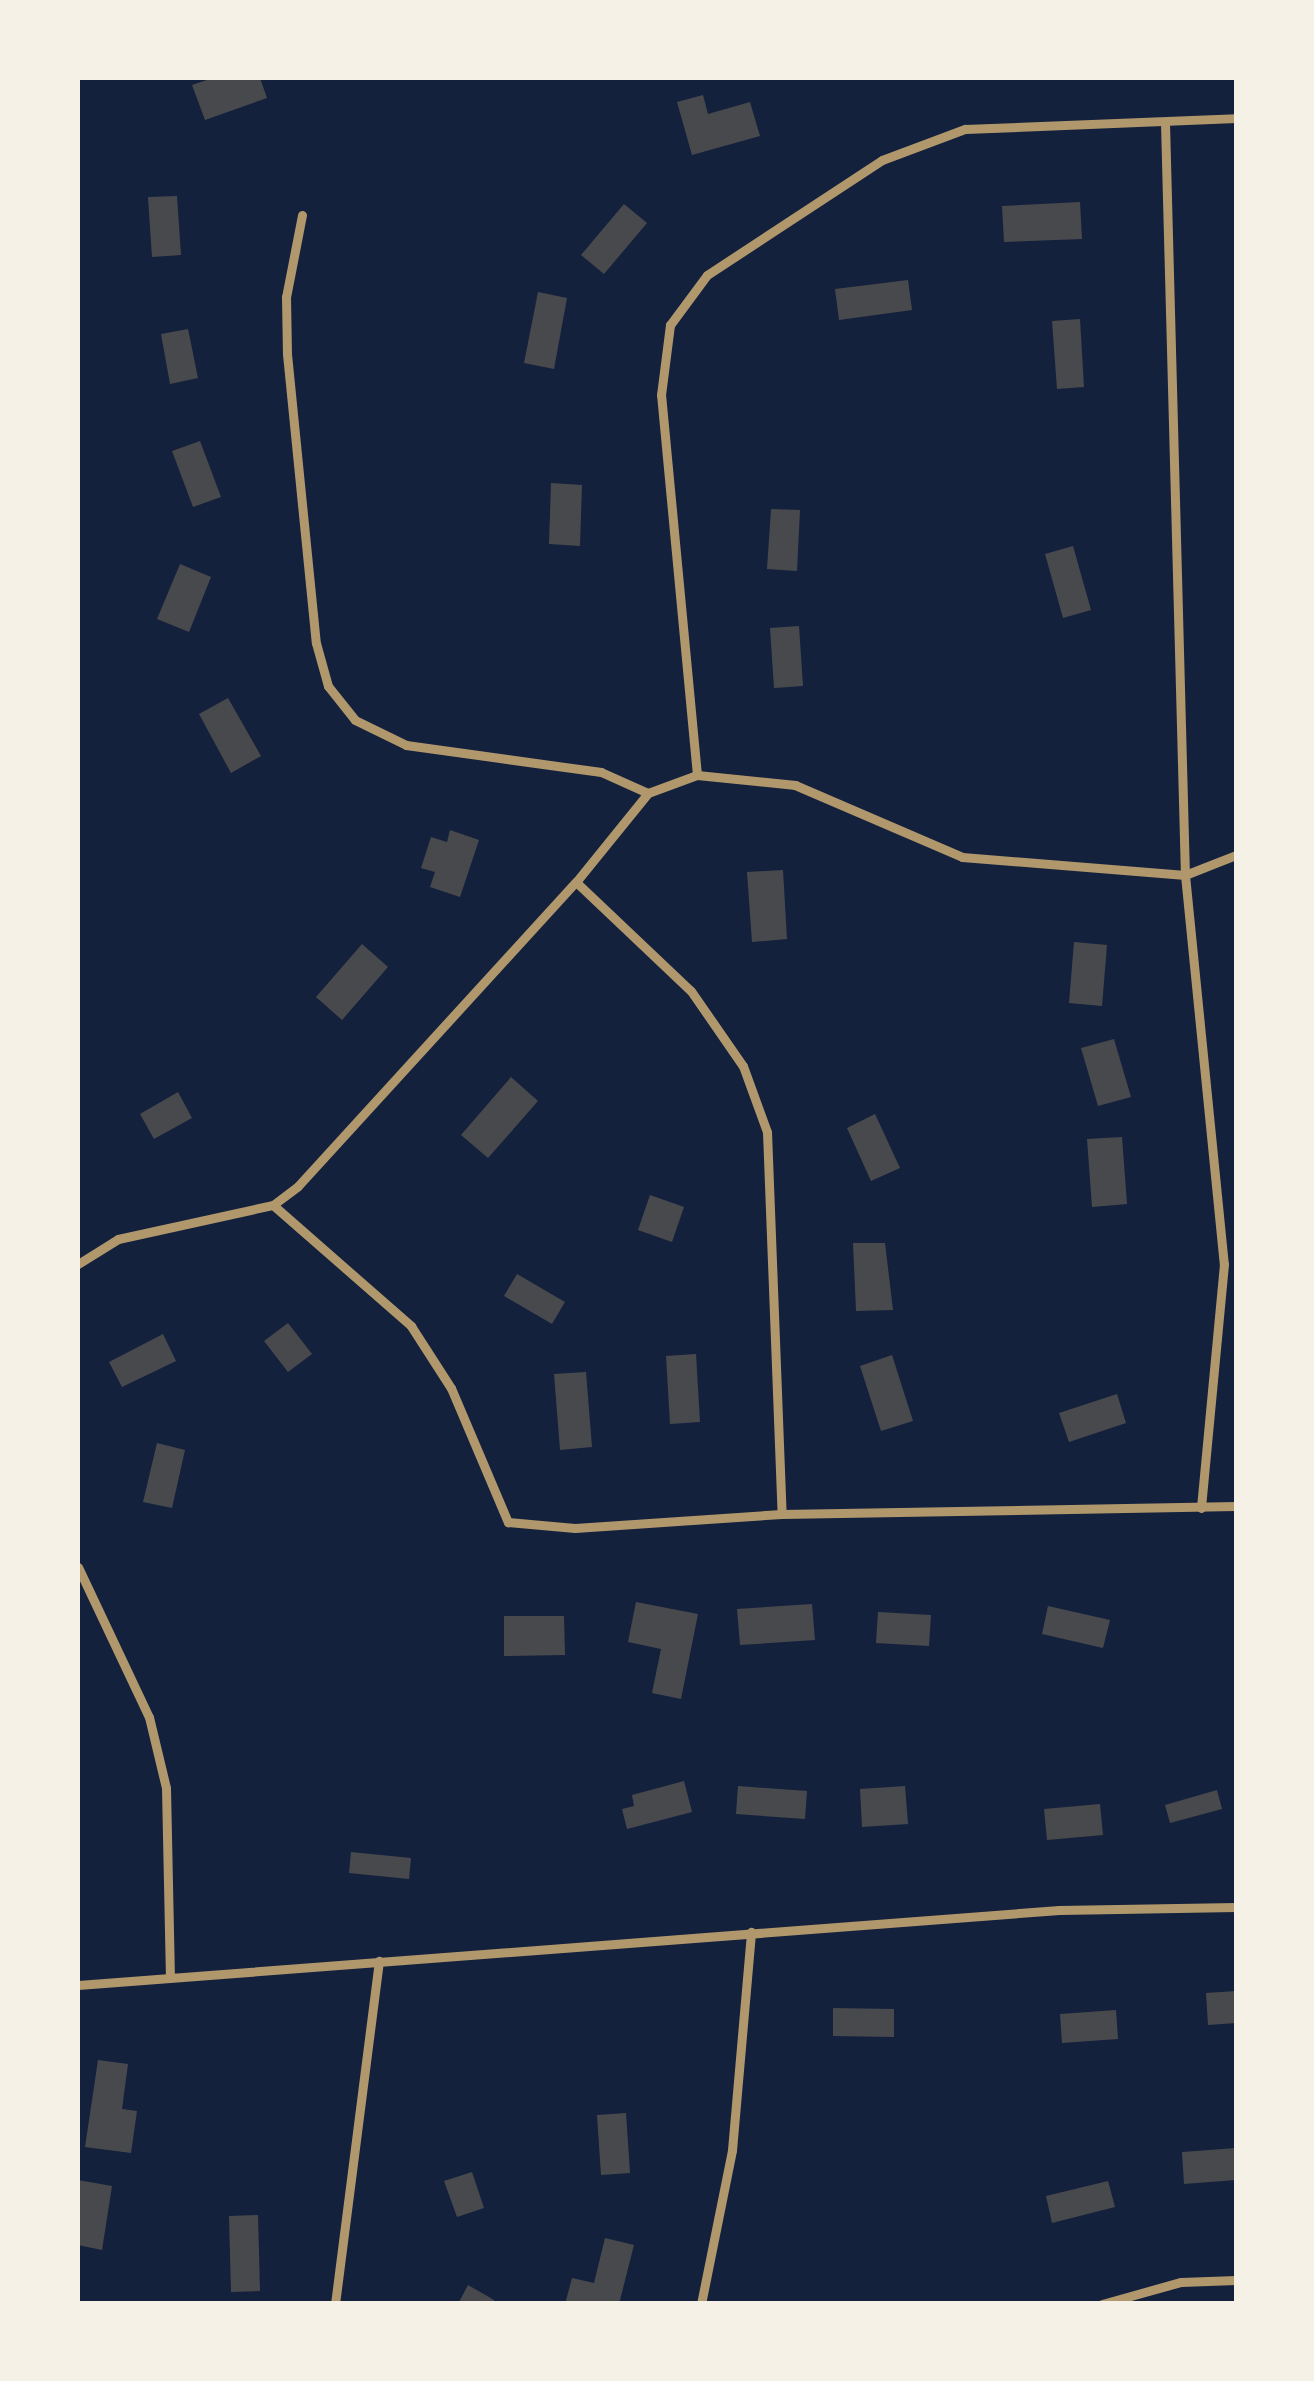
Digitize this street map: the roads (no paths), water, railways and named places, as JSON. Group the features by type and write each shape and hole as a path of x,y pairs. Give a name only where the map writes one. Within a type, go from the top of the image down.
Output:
{"street":[{"path":"697,775 661,395 670,325 707,275 882,160 965,129 1236,118"},
{"path":"1165,123 1185,875 1224,1264 1202,1448 1201,1508"},
{"path":"302,215 286,297 286,354 316,643 328,686 355,720 406,745 602,772 648,792"},
{"path":"78,1264 118,1239 274,1205 341,1142 576,882 648,792 697,775 796,785 962,857 1185,875 1236,855"},
{"path":"576,882 690,991 743,1066 767,1132 782,1514"},
{"path":"274,1205 411,1326 452,1388 508,1522 575,1528 782,1514 1236,1506"},
{"path":"78,1568 149,1718 166,1788 170,1975"},
{"path":"78,1985 1059,1910 1236,1907"},
{"path":"701,2304 732,2150 752,1932"},
{"path":"336,2304 379,1961"},
{"path":"1102,2304 1181,2282 1236,2280"}]}
